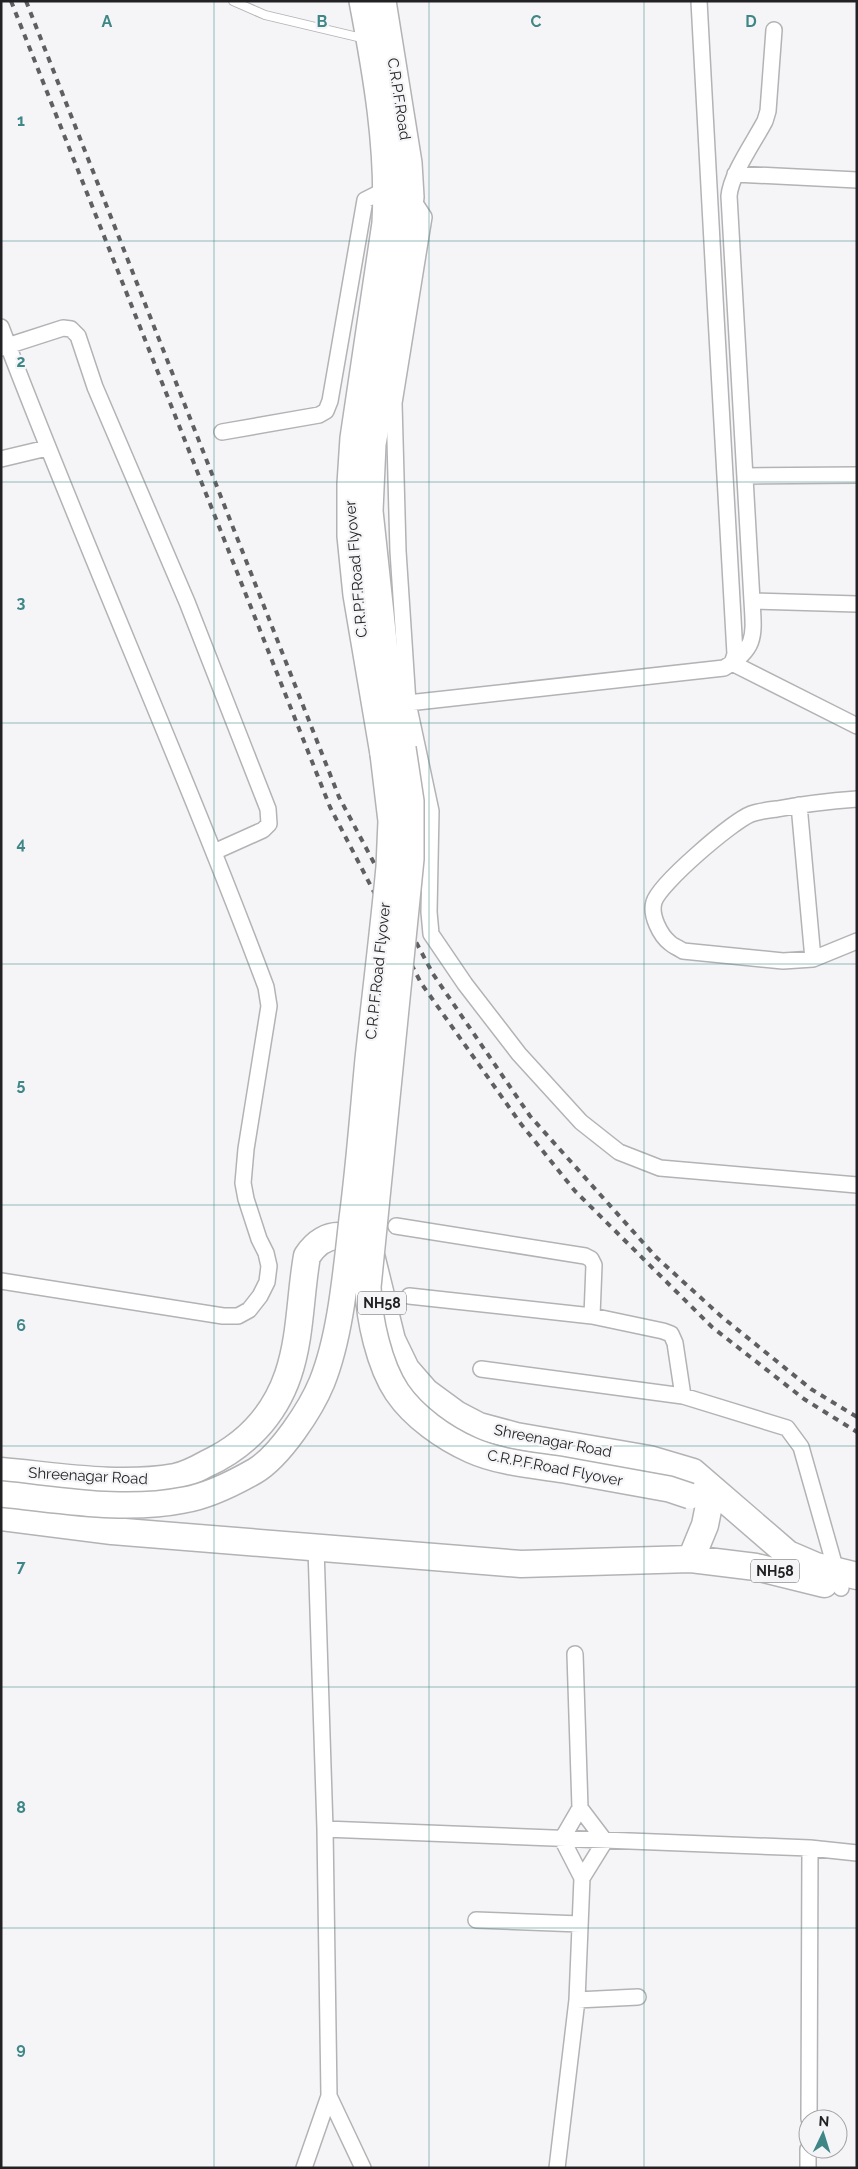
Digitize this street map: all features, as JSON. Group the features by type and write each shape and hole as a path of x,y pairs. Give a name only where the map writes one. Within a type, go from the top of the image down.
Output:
{"highway":[{"name":"Shreenagar Road","path":"1,1471 96,1480 148,1480 177,1476 220,1458 233,1449 258,1428 279,1398 289,1373 297,1336 308,1256 315,1244 326,1238 337,1236 357,1240 365,1247 372,1259 392,1340 406,1369 426,1392 456,1414 479,1426 516,1436 650,1459 693,1472 788,1554 848,1582"},
{"path":"691,1560 705,1525 699,1501"},
{"name":"NH58","path":"1,1517 112,1531 522,1564 691,1560 756,1567 848,1582"}],"main road":[{"name":"C.R.P.F.Road","path":"362,1 380,115 387,189"},
{"name":"C.R.P.F.Road","path":"383,1 409,163 411,197"},
{"name":"C.R.P.F.Road Flyover","path":"1,1494 108,1505 148,1505 186,1500 221,1488 257,1470 287,1440 309,1409 322,1381 334,1340 344,1285 358,1176 389,867 390,821 382,754 359,613 350,536 350,484 353,438 385,224 387,189"},
{"name":"C.R.P.F.Road Flyover","path":"411,197 396,306 373,444 370,511 385,651 411,801 411,859 368,1287 369,1306 379,1348 397,1392 417,1414 446,1437 472,1451 510,1462 669,1489 699,1501"},
{"path":"699,1501 739,1512"}],"street":[{"path":"700,1 708,178 727,485 735,654 732,663"},
{"path":"408,703 724,668 750,648 752,639 752,601 729,196 730,186 735,174 756,138 768,111 774,30"},
{"path":"735,174 857,180"},
{"path":"222,432 319,416 326,411 330,401 365,200 387,189 411,197 424,217 394,403 398,551 408,703 431,811 429,912 431,934 465,984 519,1054 581,1122 618,1152 660,1168 857,1185"},
{"path":"1,327 5,347 214,852 266,987 269,1006 253,1100 243,1183 246,1199 269,1266 267,1282 260,1296 248,1310 238,1316 223,1316 1,1282"},
{"path":"5,347 63,328 72,329 78,336 95,387 180,586 270,816 269,824 263,830 214,852"},
{"path":"1,459 47,448"},
{"path":"746,476 857,475"},
{"path":"752,601 857,604"},
{"path":"732,663 857,726"},
{"path":"857,798 799,805 754,813 742,818 705,848 660,890 654,902 653,912 663,935 670,944 683,951 783,961 813,959 857,941"},
{"path":"799,805 813,959"},
{"path":"396,1226 585,1256 591,1259 594,1265 592,1316"},
{"path":"409,1296 592,1316 671,1334 675,1343 683,1396"},
{"path":"481,1369 683,1396 787,1428 800,1447 848,1582"},
{"path":"297,2168 307,2161 329,2096 325,1829 316,1548"},
{"path":"562,1839 580,1808 574,1654"},
{"path":"580,1808 605,1841"},
{"path":"325,1829 810,1848 857,1853"},
{"path":"562,1839 582,1878"},
{"path":"557,2168 577,2000 582,1878 605,1841"},
{"path":"808,2109 810,1848"},
{"path":"476,1920 580,1924"},
{"path":"577,2000 638,1997"},
{"path":"329,2096 363,2168"}],"lane":[{"path":"233,1 266,15 369,40"}],"railway":[{"path":"11,1 330,807 421,983 521,1124 575,1191 712,1327 804,1399 857,1432"},
{"path":"26,1 339,797 433,974 530,1116 656,1257 722,1317 811,1389 857,1417"}]}
